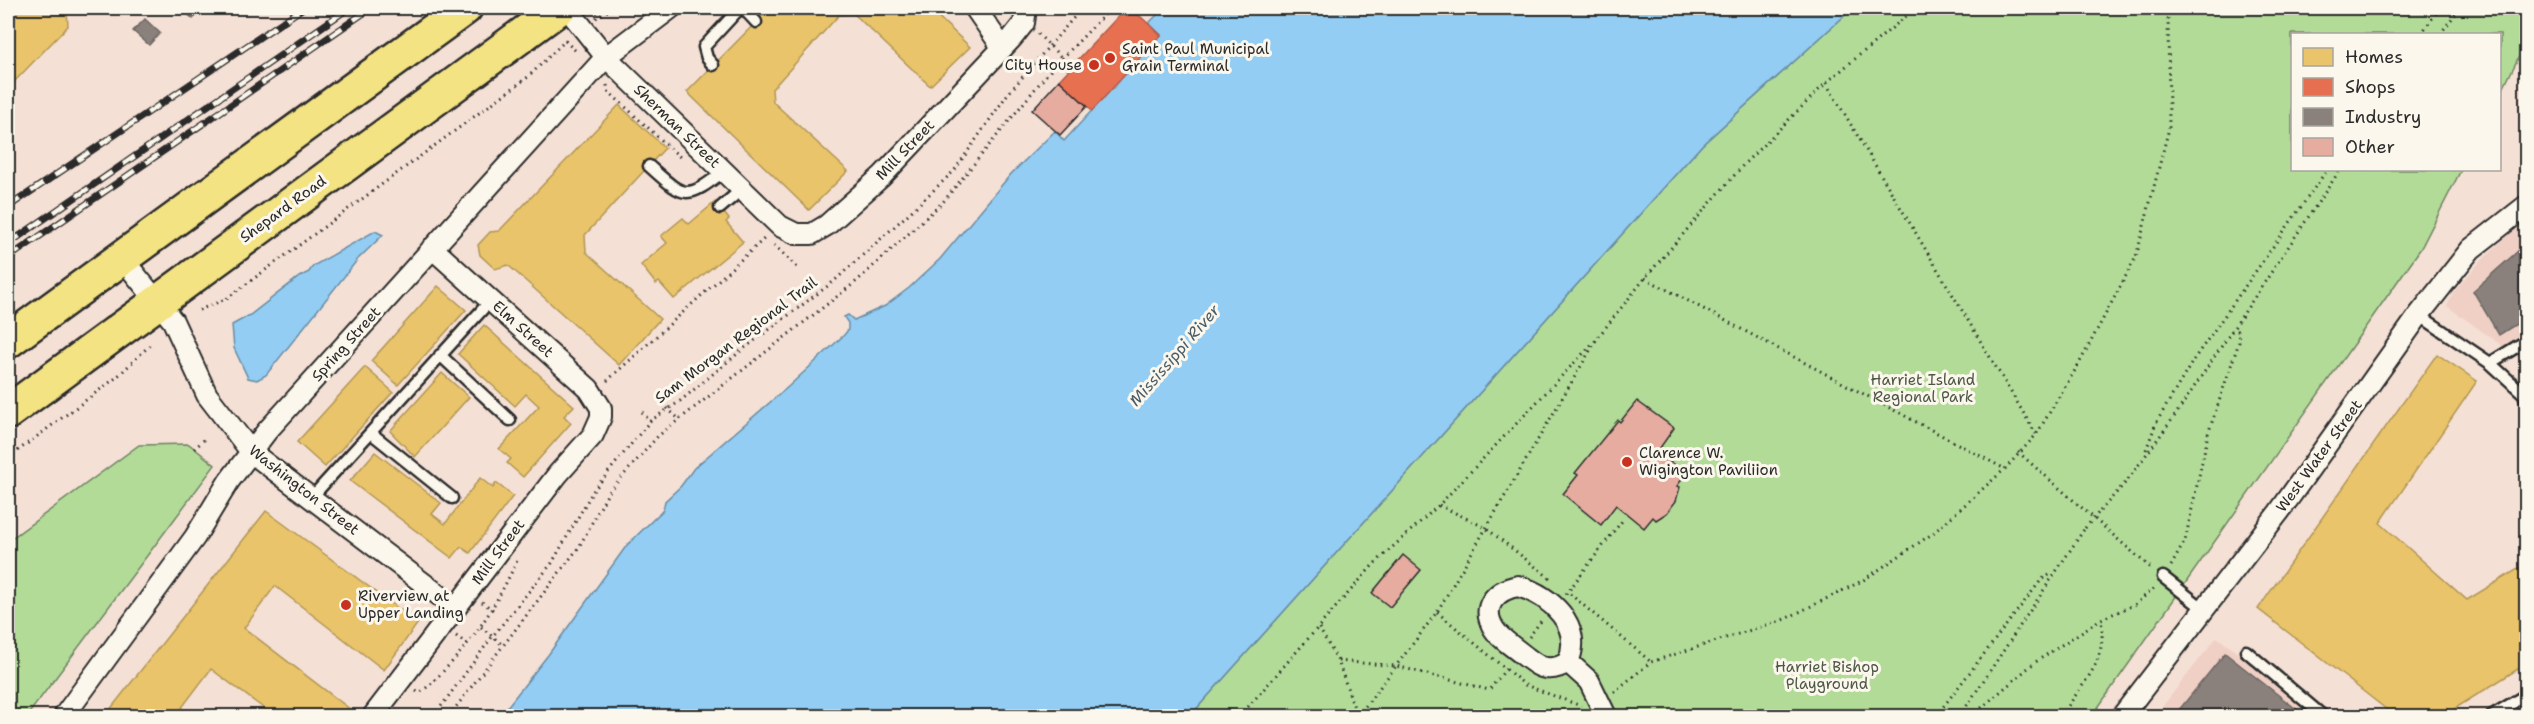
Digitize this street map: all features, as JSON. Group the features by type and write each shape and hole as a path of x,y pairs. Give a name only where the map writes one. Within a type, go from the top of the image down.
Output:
{"highway":[{"path":"8,340 465,8"},
{"name":"Shepard Road","path":"8,412 158,300 570,18"}],"street":[{"name":"Sherman Street","path":"567,8 570,18 606,57 780,226 796,234"},
{"name":"Spring Street","path":"64,717 195,537 229,481 267,431 606,57 671,8"},
{"path":"975,8 1002,46"},
{"name":"Mill Street","path":"796,234 812,234 827,225 882,176 1024,23 1026,8"},
{"name":"West Water Street","path":"2122,717 2327,448 2419,315 2471,249 2526,206"},
{"name":"Elm Street","path":"432,248 589,389 601,408 601,417"},
{"name":"Washington Street","path":"122,257 173,321 207,395 252,453 456,608"},
{"name":"Mill Street","path":"373,717 558,474 593,435 601,417"},
{"path":"1518,586 1531,590 1565,616 1571,628 1573,641 1573,652 1568,662 1547,669 1537,665 1495,631 1490,620 1490,608 1495,595 1504,589 1518,586"},
{"path":"1568,662 1589,681 1603,709"}],"lane":[{"path":"713,65 707,58 704,46 741,8 756,22"},
{"path":"649,166 674,188 692,193 701,189 724,171"},
{"path":"720,208 742,189"},
{"path":"311,498 491,300"},
{"path":"2419,315 2490,363 2526,395"},
{"path":"2490,363 2526,341"},
{"path":"441,355 510,420"},
{"path":"371,433 452,498"},
{"path":"2163,577 2205,610"},
{"path":"2246,651 2323,717"},
{"path":"2490,717 2526,695"}],"path":[{"path":"199,310 225,299 518,84 570,18 612,8"},
{"name":"Sam Morgan Regional Trail","path":"434,717 492,637 552,563 593,491 650,421 679,402 742,350 833,282 954,171 1007,95 1082,8"},
{"path":"449,717 579,547 608,493 658,436 857,281 943,202 1062,58 1111,8"},
{"path":"1240,717 1374,564 1439,505 1598,337 1645,278 1745,163 1826,83 1916,8"},
{"path":"1437,612 1525,686 1580,707 1603,709 1617,691 1651,662 1785,619 1862,581 1932,534 2005,469 2036,435 2080,362 2136,257 2169,128 2168,8"},
{"path":"2422,33 2440,8"},
{"path":"2441,33 2460,8"},
{"path":"1035,31 1062,58"},
{"path":"1826,83 2036,435"},
{"path":"2144,455 2156,423 2194,359 2325,171"},
{"path":"1960,717 2085,528 2126,482 2174,417 2339,171"},
{"path":"603,382 608,380 766,238 765,229"},
{"path":"1645,278 2005,469"},
{"path":"1972,717 2034,663 2101,619 2136,603 2163,577 2185,541 2208,434 2239,342 2238,331 2231,331"},
{"path":"1357,717 1437,612 1598,337"},
{"path":"8,458 117,377 150,345"},
{"path":"667,408 679,420"},
{"path":"642,412 650,421"},
{"path":"194,449 205,439"},
{"path":"2018,453 2153,569"},
{"path":"1936,717 2042,579 2054,573"},
{"path":"413,689 418,693 430,686 481,627 493,610 481,601"},
{"path":"2062,717 2097,664 2104,639 2101,619"},
{"path":"481,627 504,646"},
{"path":"1319,628 1338,662 1357,717"},
{"path":"455,635 467,644"},
{"path":"1579,717 1580,707"}],"shaded area":[{"path":"2526,223 2526,363 2447,306 2455,290 2479,263 2507,236"},
{"path":"2217,637 2320,716 2155,716"}],"green space":[{"name":"Harriet Island Regional Park","path":"1853,8 2526,8 2526,42 2501,93 2501,33 2291,33 2291,171 2460,171 2421,248 2092,716 1190,716 1702,145"},
{"path":"189,444 215,465 27,716 8,716 8,541 139,445"}],"water":[{"name":"Mississippi River","path":"1164,8 1853,8 1702,145 1190,716 500,716 548,655 627,545 663,510 665,501 681,486 694,468 844,335 848,330 848,323 844,317 848,315 854,320 885,306 909,288 940,259 1011,174 1055,131 1064,141 1161,35 1149,23"},
{"path":"375,231 383,235 358,259 266,375 257,380 248,378 234,348 232,325 250,315 299,277 309,272 313,266"}],"building: Homes":[{"path":"8,8 70,8 67,10 68,26 13,83 8,78"},
{"path":"770,8 929,8 970,47 930,86 854,14 839,15 772,89 773,102 848,171 809,210 687,92"},
{"path":"619,105 665,148 585,235 586,252 660,319 619,365 508,265 495,269 480,255 478,245 490,232 499,231"},
{"path":"715,202 729,219 726,222 743,242 674,299 659,282 656,284 641,265 667,243 661,236 683,218 689,224"},
{"path":"438,286 466,310 398,385 371,361"},
{"path":"484,325 574,406 564,416 571,423 523,477 507,463 511,459 499,449 539,406 526,394 515,406 458,354"},
{"path":"2437,354 2477,381 2380,523 2467,600 2526,564 2526,664 2443,716 2395,716 2258,609"},
{"path":"365,367 393,392 325,467 297,442"},
{"path":"442,373 469,397 415,457 390,431"},
{"path":"375,452 441,503 432,514 445,524 480,478 493,488 496,483 513,496 470,553 461,547 452,558 350,481"},
{"name":"Riverview at Upper Landing","path":"266,511 418,623 384,670 275,586 244,628 351,710 347,716 274,716 211,669 180,710 189,716 105,716"}],"building: Shops":[{"name":"Saint Paul Municipal Grain Terminal","path":"1126,8 1131,8 1161,35 1092,111 1059,80"}],"building: Industry":[{"path":"181,8 204,8 193,19"},
{"path":"145,19 160,33 149,45 133,31"},
{"path":"2526,244 2526,318 2499,335 2473,291"},
{"path":"2225,653 2305,716 2174,716"}],"building: Other":[{"path":"1059,80 1087,106 1060,135 1032,110"},
{"name":"Clarence W. Wigington Paviliion","path":"1637,401 1674,428 1657,452 1686,474 1677,486 1680,487 1676,501 1667,513 1656,520 1653,517 1644,528 1616,505 1601,525 1563,494 1578,475 1575,473 1618,420 1620,422"},
{"path":"1403,555 1421,570 1390,607 1372,593"}],"railway":[{"path":"8,207 303,8"},
{"path":"8,244 349,8"},
{"path":"8,258 371,8"}],"place":[{"name":"Saint Paul Municipal Grain Terminal","path":"1110,58"},
{"name":"City House","path":"1094,65"},
{"name":"Clarence W. Wigington Paviliion","path":"1627,462"},
{"name":"Riverview at Upper Landing","path":"346,605"}],"park label":[{"name":"Harriet Bishop Playground","path":"1827,676"}]}
